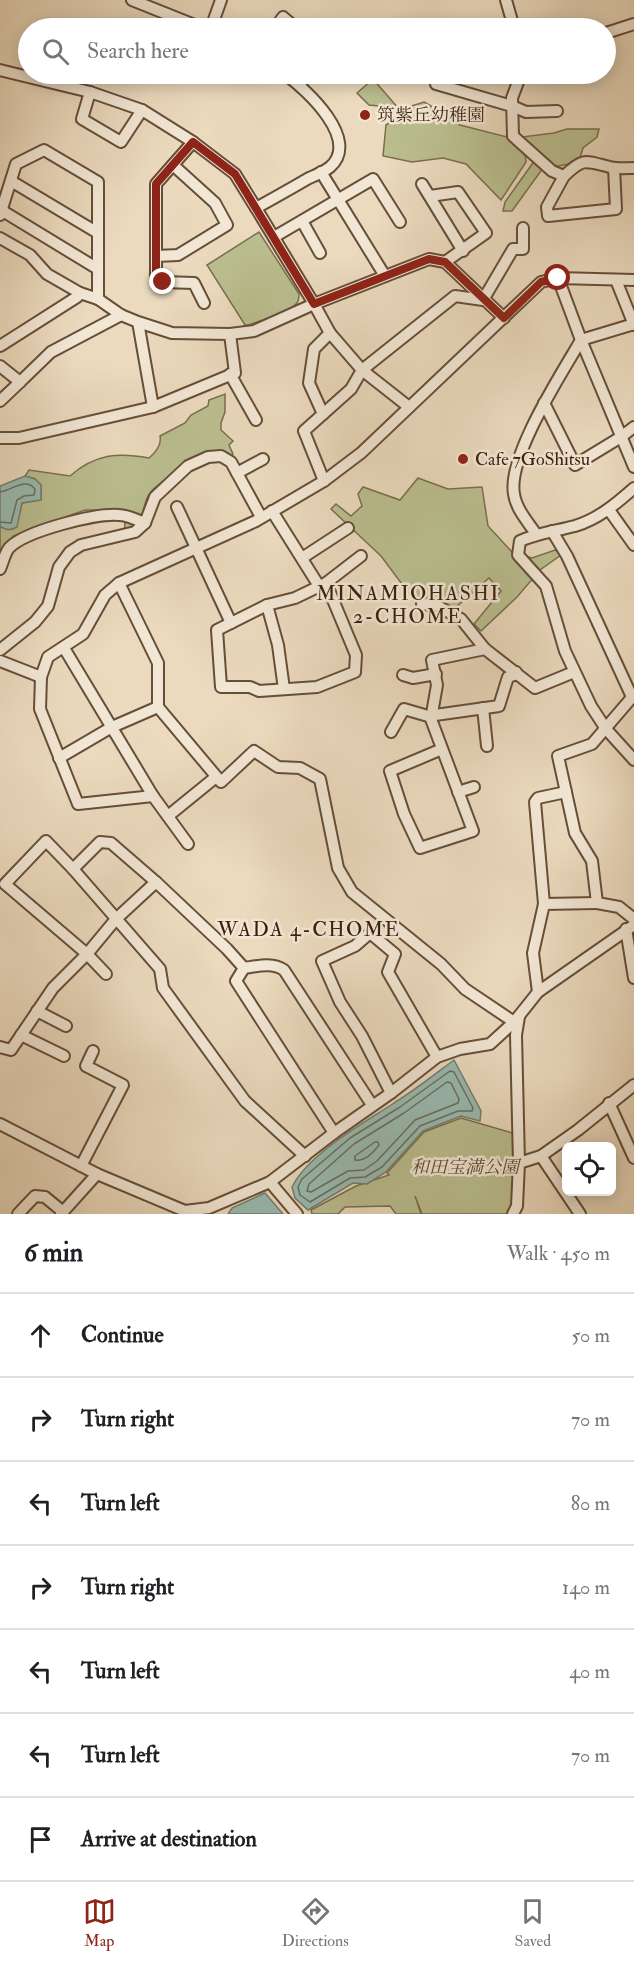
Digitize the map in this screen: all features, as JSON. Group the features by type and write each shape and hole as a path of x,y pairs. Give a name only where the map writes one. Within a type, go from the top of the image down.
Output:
{"street":[{"path":"132,0 177,18"},
{"path":"215,18 221,0"},
{"path":"506,0 511,18"},
{"path":"616,30 634,24"},
{"path":"0,70 18,74"},
{"path":"57,84 90,92 142,110 193,142 235,174 330,333 362,370 409,407"},
{"path":"256,208 331,166 339,151 339,137 330,120 300,84"},
{"path":"436,84 526,112 557,111"},
{"path":"517,84 512,98 513,136 552,171 564,176"},
{"path":"90,92 82,119 121,142 142,110"},
{"path":"193,142 156,184 156,278 163,282 194,283 204,303"},
{"path":"98,269 1,212 16,164 44,150 98,182 98,233 98,269 98,299"},
{"path":"614,168 616,209 548,216 547,207 564,176 576,164 591,161 614,168 634,168"},
{"path":"156,256 178,255 227,225 216,203 173,165"},
{"path":"321,172 385,276"},
{"path":"274,237 373,179 400,222"},
{"path":"11,180 98,233"},
{"path":"422,184 463,251"},
{"path":"430,196 458,192 486,233 445,262"},
{"path":"302,221 320,253"},
{"path":"483,300 513,249 523,249 523,228"},
{"path":"0,238 30,255 47,274 80,293 98,299 122,315 138,322 172,333 230,334 254,331 314,304 429,259 445,262 504,318"},
{"path":"558,278 634,467"},
{"path":"153,796 78,804 40,709 41,677 48,657 83,634 105,595 119,582 261,517 324,481 361,453 541,282 558,278 634,280"},
{"path":"536,534 519,510 513,493 516,464 544,403 581,340 634,325 616,280"},
{"path":"0,346 80,293"},
{"path":"324,481 304,431 351,388 362,370 455,296 483,300"},
{"path":"0,401 51,352 122,315"},
{"path":"138,322 153,407"},
{"path":"323,414 309,383 314,349 330,333"},
{"path":"0,438 19,438 153,407 235,373 230,334"},
{"path":"0,366 20,382"},
{"path":"230,375 256,420"},
{"path":"544,403 575,465 634,427"},
{"path":"0,651 35,622 48,606 59,567 69,552 81,545 135,532 145,523 155,497 188,466 208,458 221,456 231,462 261,517"},
{"path":"237,473 263,459"},
{"path":"634,488 609,510 577,525 536,534 520,541 518,555 546,586 564,651 591,706 606,729 634,760"},
{"path":"177,507 231,623"},
{"path":"609,510 634,544"},
{"path":"272,511 302,558 322,584 356,655 355,672 317,687 259,691 250,687 221,687 217,630 267,605 295,598 322,584 361,556"},
{"path":"0,569 8,549 21,539 42,531 97,515 122,514 145,523"},
{"path":"302,558 348,528"},
{"path":"552,531 567,556 633,696 592,744 558,756 575,833 592,861 597,903"},
{"path":"119,582 158,663 158,707 216,777 221,782 254,751 278,767 300,768 320,779 338,868 352,892 441,964 465,989 516,1019"},
{"path":"422,604 436,605 461,619 485,649 535,688 574,672"},
{"path":"267,605 278,645 284,689"},
{"path":"64,648 153,796 188,844"},
{"path":"442,749 390,771 404,814 420,848 473,831 442,749 433,727 431,715 437,685 432,660 485,649"},
{"path":"0,661 41,677"},
{"path":"391,732 404,709 423,716 499,706 508,676 516,672"},
{"path":"404,675 413,678 436,674"},
{"path":"59,758 112,727 158,707"},
{"path":"483,708 487,746"},
{"path":"168,816 216,777"},
{"path":"458,792 474,787"},
{"path":"538,992 533,954 544,904 535,802 538,798 566,792"},
{"path":"106,974 87,954 5,884 46,841 160,969 164,988 245,1101 305,1156"},
{"path":"73,869 100,842 111,843 156,882 244,968"},
{"path":"0,1047 11,1050 53,988 87,954 116,919 156,882"},
{"path":"544,904 597,903 620,907 634,919"},
{"path":"0,1124 97,1174 185,1211 209,1208 270,1182 437,1057 460,1049 490,1044 516,1019 538,992 630,927"},
{"path":"630,927 634,978"},
{"path":"391,1093 362,1036 340,1002 322,961 355,946 370,933 395,954 388,972 437,1057"},
{"path":"244,968 270,965 284,970 372,1105"},
{"path":"244,968 236,981 334,1133"},
{"path":"37,1011 66,1026"},
{"path":"513,1214 517,1206 519,1163 516,1019"},
{"path":"21,1035 64,1056"},
{"path":"81,1166 123,1085 86,1066 93,1051"},
{"path":"519,1163 542,1156 578,1131 634,1084"},
{"path":"609,1103 634,1158"},
{"path":"542,1156 580,1214"},
{"path":"18,1214 35,1196 45,1197 61,1212 97,1174"},
{"path":"270,1182 297,1214"}],"green space":[{"path":"367,84 377,84 399,109 390,114 379,106 369,105 357,93"},
{"path":"424,102 431,106 430,113 460,125 511,138 525,153 526,162 501,200 466,164 443,158 412,162 383,156 386,125 404,114 405,108"},
{"path":"567,129 599,129 597,137 583,148 580,158 569,164 553,167 522,137 554,133"},
{"path":"535,160 543,168 512,211 503,211 505,202"},
{"path":"259,232 299,294 299,298 297,303 288,310 245,325 207,265"},
{"path":"225,394 225,412 221,430 233,441 229,445 233,454 230,456 221,452 205,452 189,460 152,491 147,498 140,519 132,527 125,529 124,510 85,510 13,536 0,561 0,526 8,530 16,527 22,503 41,499 41,485 35,479 25,476 29,470 70,476 89,463 107,456 127,455 149,458 158,448 160,436 185,423 191,415 208,406 209,400"},
{"path":"418,478 448,489 482,487 488,526 512,552 532,558 555,550 561,555 540,570 517,597 481,631 474,624 501,591 489,578 454,609 438,609 413,599 381,556 331,509 336,504 351,516 362,506 358,494 363,487 400,500"},
{"name":"和田宝満公園","path":"461,1118 516,1134 514,1204 509,1214 422,1214 415,1196 421,1214 396,1214 390,1206 345,1207 338,1214 312,1214 311,1210 356,1186 389,1175 387,1173 424,1132"}],"water":[{"path":"25,476 35,479 41,485 41,500 22,503 17,527 4,528 0,526 0,486"},
{"path":"454,1060 481,1111 480,1121 461,1116 423,1131 386,1172 367,1184 353,1183 308,1210 295,1198 292,1187 310,1163 323,1151"},
{"path":"265,1193 283,1214 228,1214 232,1208"}],"place":[{"name":"筑紫丘幼稚園","path":"365,115"},
{"name":"Cafe 7GoShitsu","path":"463,459"}],"district":[{"name":"MINAMIOHASHI 2-CHOME","path":"408,604"},
{"name":"WADA 4-CHOME","path":"309,929"}],"route":[{"path":"163,282 156,278 156,184 193,142 235,174 314,304 429,259 445,262 504,318 541,282 558,278"}]}
